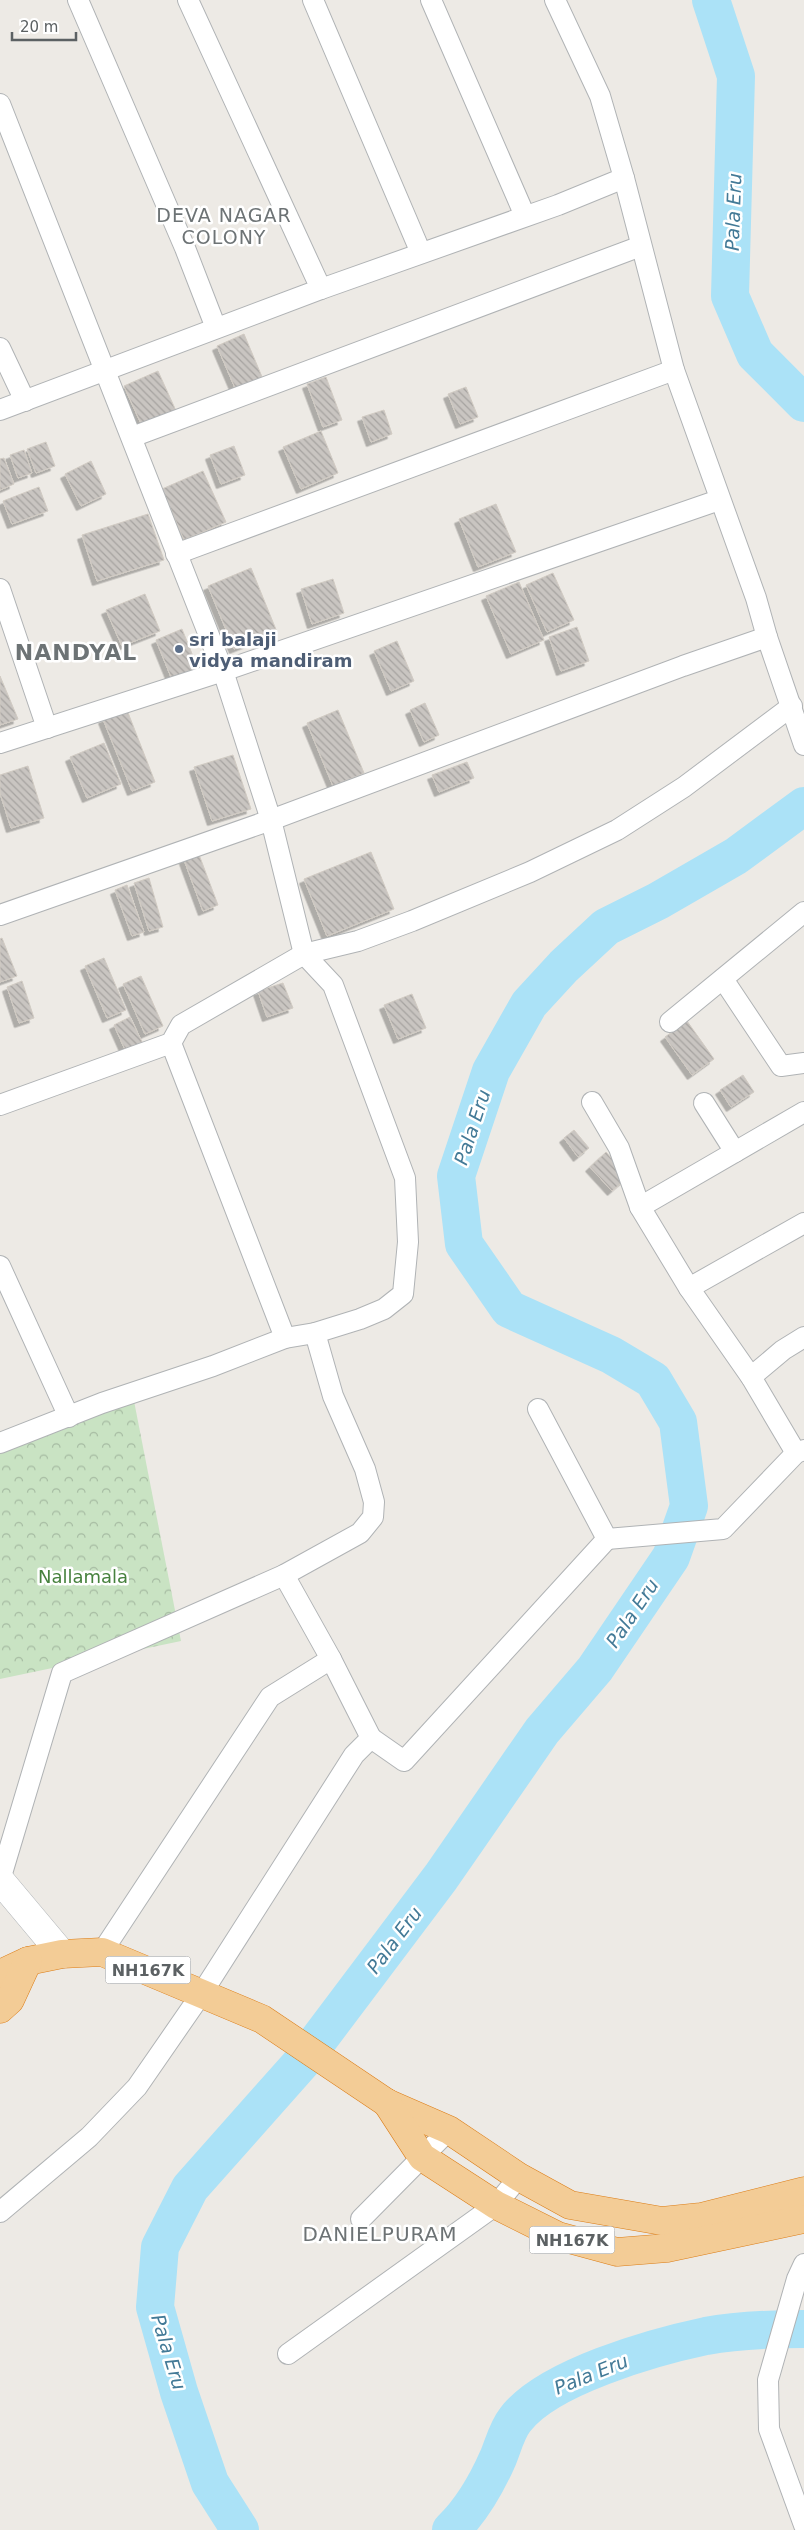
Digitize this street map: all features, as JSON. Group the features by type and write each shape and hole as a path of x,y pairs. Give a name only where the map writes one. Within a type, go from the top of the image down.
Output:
{"highway":[{"name":"NH167K","path":"0,1974 28,1961 62,1954 102,1952 262,2019 387,2103 449,2130 519,2177 570,2205 662,2221 701,2216 804,2191"},
{"path":"0,2009 10,2000 28,1961"},
{"name":"NH167K","path":"387,2103 422,2157 496,2205 558,2236 617,2252 667,2248 804,2219"}],"main road":[{"path":"0,1880 62,1954"}],"street":[{"path":"78,0 185,248 216,328"},
{"path":"188,0 321,289"},
{"path":"313,0 421,253"},
{"path":"431,0 525,216"},
{"path":"555,0 600,96 624,178 674,370 719,500 756,598 767,638 804,745"},
{"path":"0,104 132,437 222,671 271,820 304,954 333,985 405,1178 408,1242 403,1294 384,1309 360,1319 285,1338 213,1366 102,1403 0,1443"},
{"path":"0,410 216,328 525,216 624,178"},
{"path":"132,437 641,246"},
{"path":"0,348 25,400"},
{"path":"176,554 674,370"},
{"path":"0,744 222,671 719,500"},
{"path":"0,588 47,728"},
{"path":"0,915 271,820 683,666 767,638"},
{"path":"0,1105 171,1043 181,1025 304,954 358,941 412,922 530,872 617,830 684,787 792,706"},
{"path":"670,1022 804,912"},
{"path":"723,979 781,1066 804,1063"},
{"path":"171,1043 285,1338"},
{"path":"284,1575 371,1738 404,1761 607,1539 722,1530 800,1452 689,1288 640,1207 619,1148 592,1102"},
{"path":"704,1103 735,1152"},
{"path":"640,1207 804,1112"},
{"path":"689,1288 804,1223"},
{"path":"0,1266 69,1417"},
{"path":"0,1880 62,1673 284,1575 360,1533 373,1517 374,1502 366,1469 333,1396 314,1332"},
{"path":"751,1377 783,1350 804,1337"},
{"path":"538,1409 607,1539"},
{"path":"102,1952 270,1696 331,1660"},
{"path":"0,2212 89,2137 115,2108 124,2103 202,1993 354,1755 371,1738"},
{"path":"361,2219 449,2130"},
{"path":"288,2354 496,2205 519,2177"},
{"path":"801,2272 768,2380 769,2429 804,2525"}],"green space":[{"name":"Nallamala","path":"134,1401 181,1641 0,1679 0,1453"}],"building":[{"path":"244,334 265,384 238,395 217,346"},
{"path":"158,371 177,413 143,428 124,386"},
{"path":"326,377 342,420 323,427 307,384"},
{"path":"466,387 478,417 460,424 448,394"},
{"path":"384,410 392,434 371,442 362,417"},
{"path":"321,431 338,473 301,489 283,447"},
{"path":"46,442 55,466 36,473 27,449"},
{"path":"234,446 245,475 221,484 210,455"},
{"path":"24,450 32,473 18,478 10,455"},
{"path":"4,458 14,484 0,490 0,459"},
{"path":"91,461 106,494 81,506 65,474"},
{"path":"203,471 226,522 184,540 162,489"},
{"path":"39,487 48,511 12,524 3,501"},
{"path":"496,504 516,552 478,567 459,519"},
{"path":"148,514 164,560 97,581 82,535"},
{"path":"251,568 277,632 234,649 208,586"},
{"path":"553,573 574,620 547,632 526,585"},
{"path":"333,579 344,613 312,624 301,589"},
{"path":"519,582 544,640 511,654 486,596"},
{"path":"145,594 160,631 122,646 106,610"},
{"path":"577,627 589,661 561,671 549,637"},
{"path":"182,629 199,671 173,682 156,640"},
{"path":"397,641 414,681 391,691 374,651"},
{"path":"0,676 18,719 0,725"},
{"path":"425,703 439,735 424,742 410,710"},
{"path":"127,710 155,782 132,791 103,719"},
{"path":"338,710 364,773 333,786 307,723"},
{"path":"104,743 121,784 87,798 70,757"},
{"path":"233,755 251,809 212,821 194,767"},
{"path":"467,762 474,778 439,792 432,775"},
{"path":"28,766 44,818 11,828 0,793 0,775"},
{"path":"198,852 218,905 203,911 183,857"},
{"path":"371,852 394,909 327,936 304,879"},
{"path":"149,878 163,927 149,931 134,883"},
{"path":"127,885 144,932 132,936 115,890"},
{"path":"2,938 17,976 0,982 0,939"},
{"path":"104,958 126,1010 107,1018 85,966"},
{"path":"141,976 163,1026 145,1034 123,984"},
{"path":"22,981 34,1018 19,1023 7,987"},
{"path":"283,983 293,1008 267,1017 258,991"},
{"path":"412,994 426,1028 398,1039 384,1005"},
{"path":"130,1017 144,1046 127,1054 114,1025"},
{"path":"687,1021 714,1059 692,1075 665,1037"},
{"path":"743,1075 754,1092 731,1107 720,1090"},
{"path":"574,1130 589,1148 578,1157 564,1138"},
{"path":"606,1152 628,1177 612,1191 590,1167"}],"waterway":[{"name":"Pala Eru","path":"711,0 736,76 730,296 755,354 804,403"},
{"name":"Pala Eru","path":"240,2530 210,2483 179,2392 155,2307 160,2247 190,2188 301,2063 441,1877 542,1731 595,1669 671,1557 689,1506 678,1422 653,1380 611,1355 509,1309 464,1244 456,1176 491,1071 529,1004 564,966 606,927 658,901 736,856 804,806"},
{"name":"Pala Eru","path":"451,2530 484,2487 505,2438 515,2420 530,2404 551,2390 603,2366 684,2341 742,2331 804,2329"}],"place":[{"name":"sri balaji vidya mandiram","path":"179,649"}],"district":[{"name":"DEVA NAGAR COLONY","path":"224,226"},
{"name":"NANDYAL","path":"76,652"},
{"name":"DANIELPURAM","path":"380,2234"}]}
